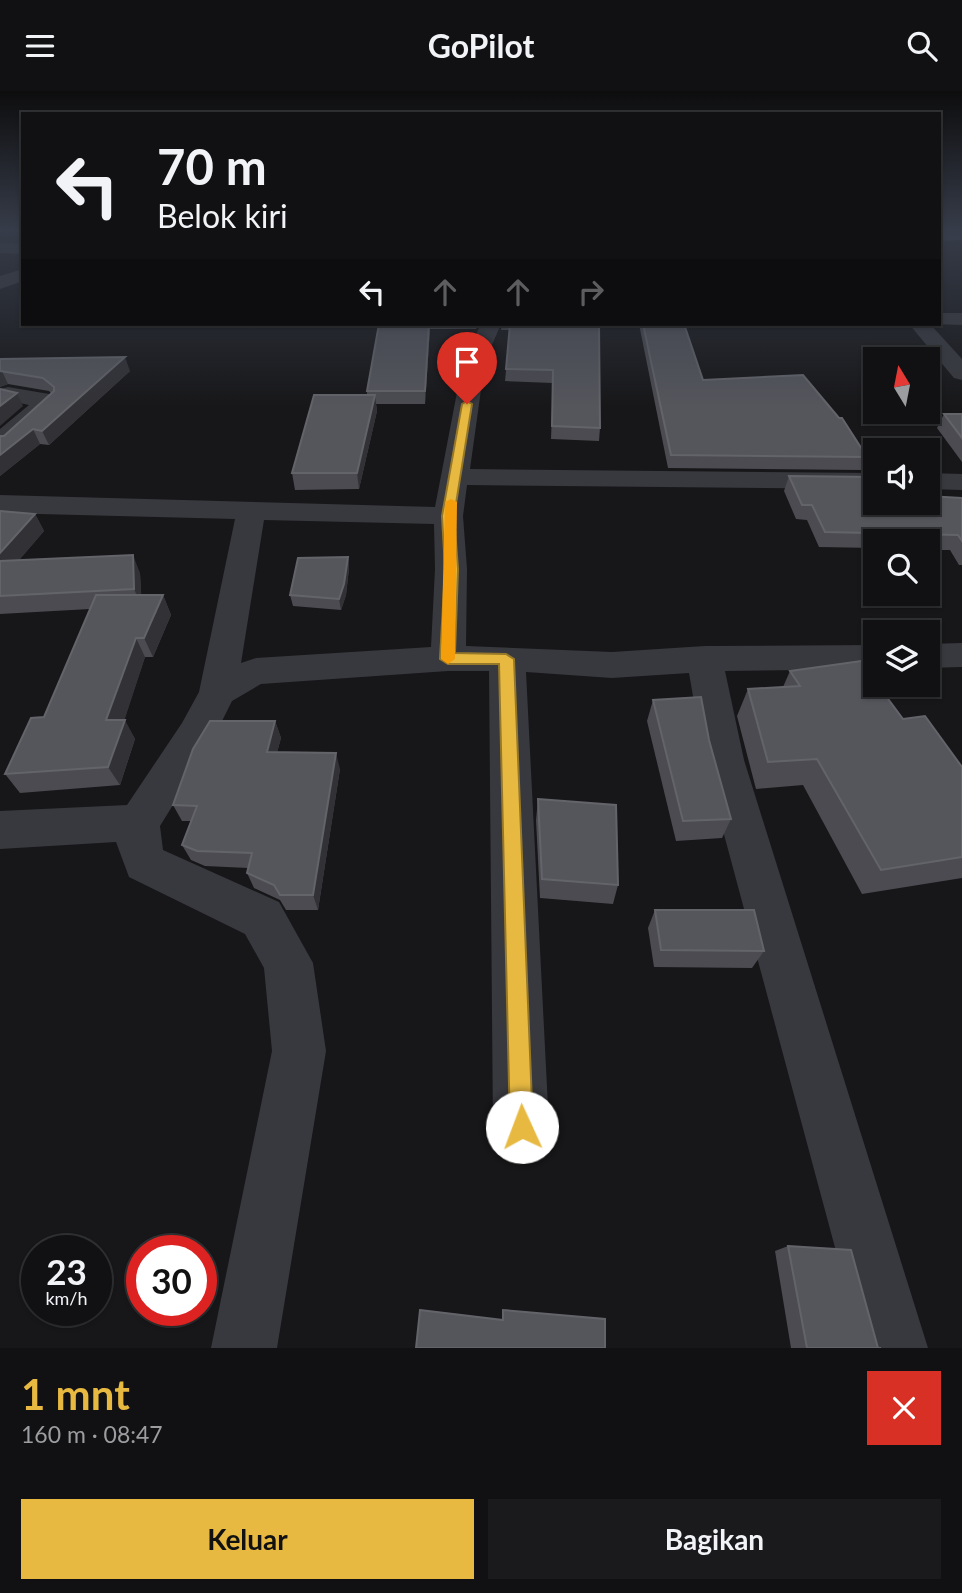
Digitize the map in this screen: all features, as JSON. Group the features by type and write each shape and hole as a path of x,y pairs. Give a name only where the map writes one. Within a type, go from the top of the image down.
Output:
{"street":[{"path":"941,319 962,319"},
{"path":"448,659 451,569 448,516 474,361 490,326"},
{"path":"921,326 962,373"},
{"path":"0,442 46,403 40,399 8,394"},
{"path":"454,477 863,481"},
{"path":"940,481 962,482"},
{"path":"0,504 448,516"},
{"path":"244,1348 299,1051 288,963 262,918 145,863 138,842 139,823 196,734 218,692 251,511"},
{"path":"940,656 962,655"},
{"path":"218,692 235,680 256,671 448,659 506,659 612,665 705,659 863,657"},
{"path":"506,659 522,1127"},
{"path":"705,659 724,761 895,1348"},
{"path":"0,829 139,823"}],"building":[{"path":"379,326 429,326 425,391 367,391"},
{"path":"510,326 599,326 600,428 552,426 553,370 506,369"},
{"path":"643,326 685,326 703,380 803,375 839,418 842,418 863,451 863,457 671,455"},
{"path":"125,357 42,431 33,429 0,455 0,436 4,436 54,391 54,387 43,378 0,371 0,359"},
{"path":"0,389 17,393 0,406"},
{"path":"314,395 375,395 357,473 292,473"},
{"path":"944,414 962,414 962,438"},
{"path":"789,476 863,477 863,515 940,515 940,497 962,498 962,541 958,535 940,535 940,529 825,532 812,505 802,505"},
{"path":"0,511 35,514 0,553"},
{"path":"133,555 134,589 0,596 0,561"},
{"path":"348,557 339,599 290,595 298,558"},
{"path":"96,595 163,595 144,638 136,638 106,720 125,720 108,767 5,774 31,718 44,717"},
{"path":"861,661 863,697 887,697 903,719 925,716 962,767 962,857 881,870 817,759 768,762 748,689 800,686 790,671"},
{"path":"701,697 709,740 731,819 683,821 653,700"},
{"path":"210,721 275,721 267,752 336,753 313,895 280,895 274,885 247,873 252,853 197,851 182,845 197,806 173,805 193,749"},
{"path":"538,799 616,805 618,885 542,879"},
{"path":"655,910 754,910 764,951 661,950"},
{"path":"788,1246 851,1250 878,1348 807,1348"},
{"path":"420,1310 503,1320 503,1310 605,1319 605,1348 416,1348"}],"slow traffic":[{"path":"448,659 451,569 448,516 451,502"}],"route":[{"path":"467,404 448,516 451,569 448,659 506,659 522,1127"}]}
